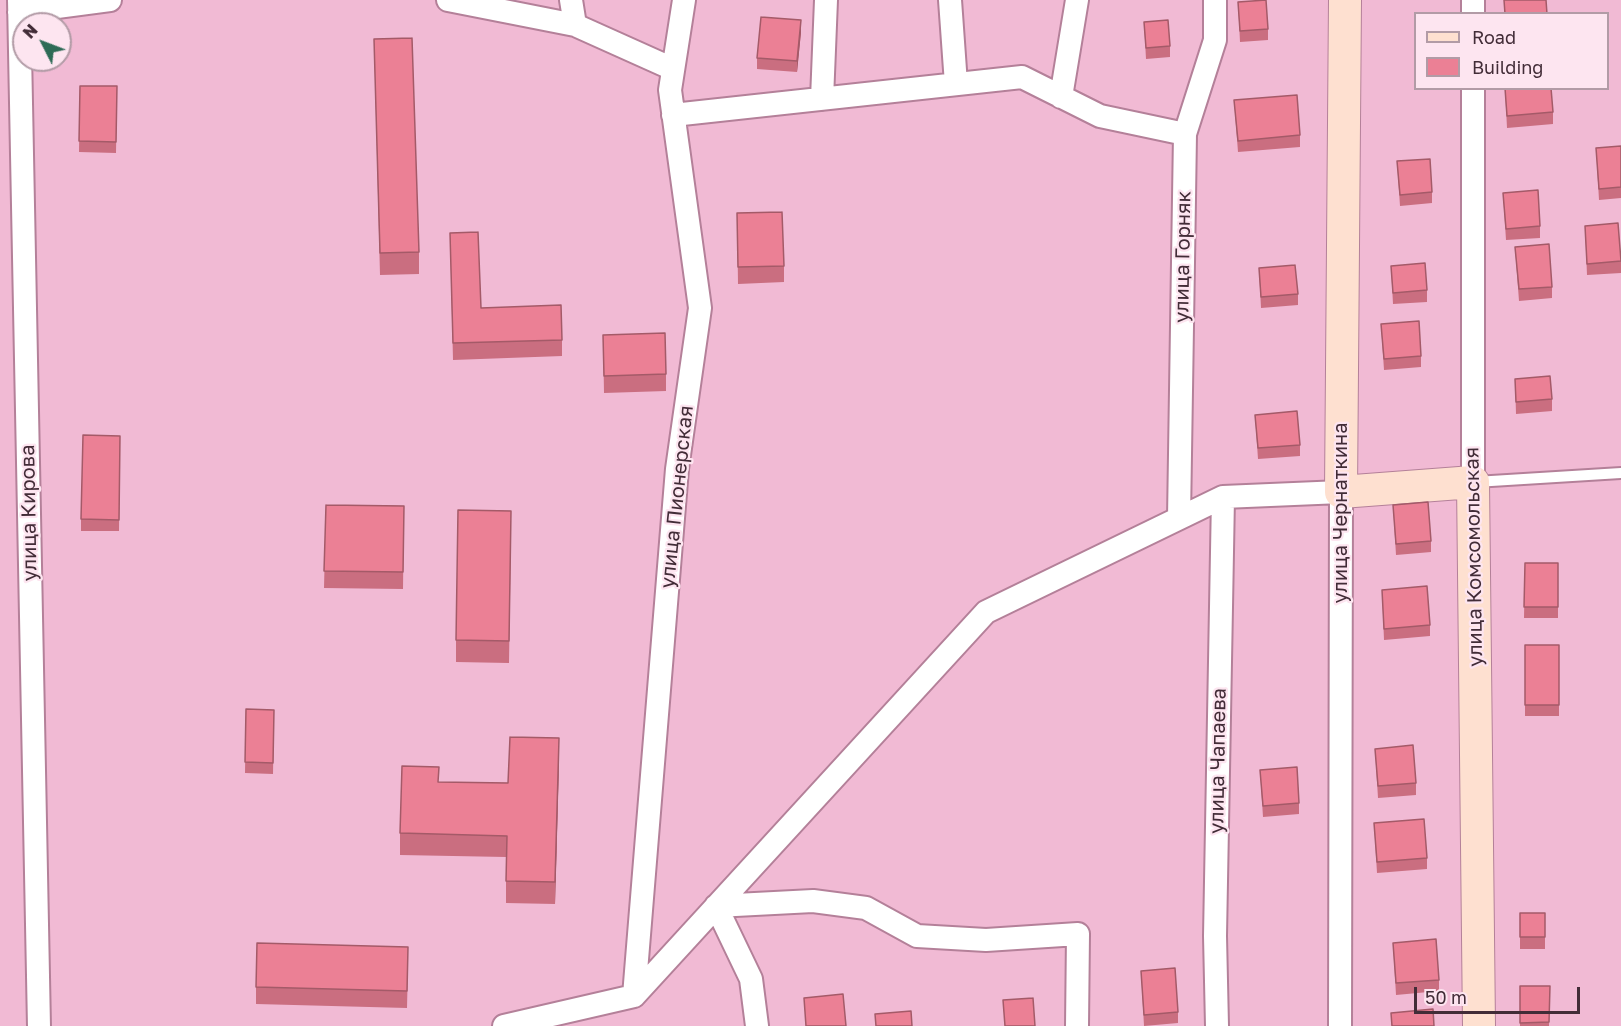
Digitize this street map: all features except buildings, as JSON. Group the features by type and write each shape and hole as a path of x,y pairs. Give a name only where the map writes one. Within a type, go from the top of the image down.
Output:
{"street":[{"path":"19,6 110,0"},
{"path":"448,0 575,24 673,69"},
{"path":"571,0 575,24"},
{"name":"улица Пионерская","path":"634,996 677,469 700,308 670,90 684,0"},
{"path":"822,99 826,0"},
{"path":"950,0 956,84"},
{"path":"1061,97 1077,0"},
{"name":"улица Горняк","path":"1179,518 1185,134 1215,40 1215,0"},
{"name":"улица Чернаткина","path":"1340,1026 1345,0"},
{"name":"улица Кирова","path":"19,6 10,98 39,1026"},
{"path":"673,116 1022,77 1100,116 1185,134"},
{"name":"улица Комсомольская","path":"1473,90 1473,482 1479,1026"},
{"path":"504,1026 634,996 986,612 1223,497 1341,492 1473,482"},
{"name":"улица Чапаева","path":"1217,1026 1215,936 1223,497"},
{"path":"716,906 813,901 866,908 917,936 986,940 1078,934 1077,1026"},
{"path":"716,906 751,979 757,1026"}],"lane":[{"path":"1473,482 1621,473"}]}
